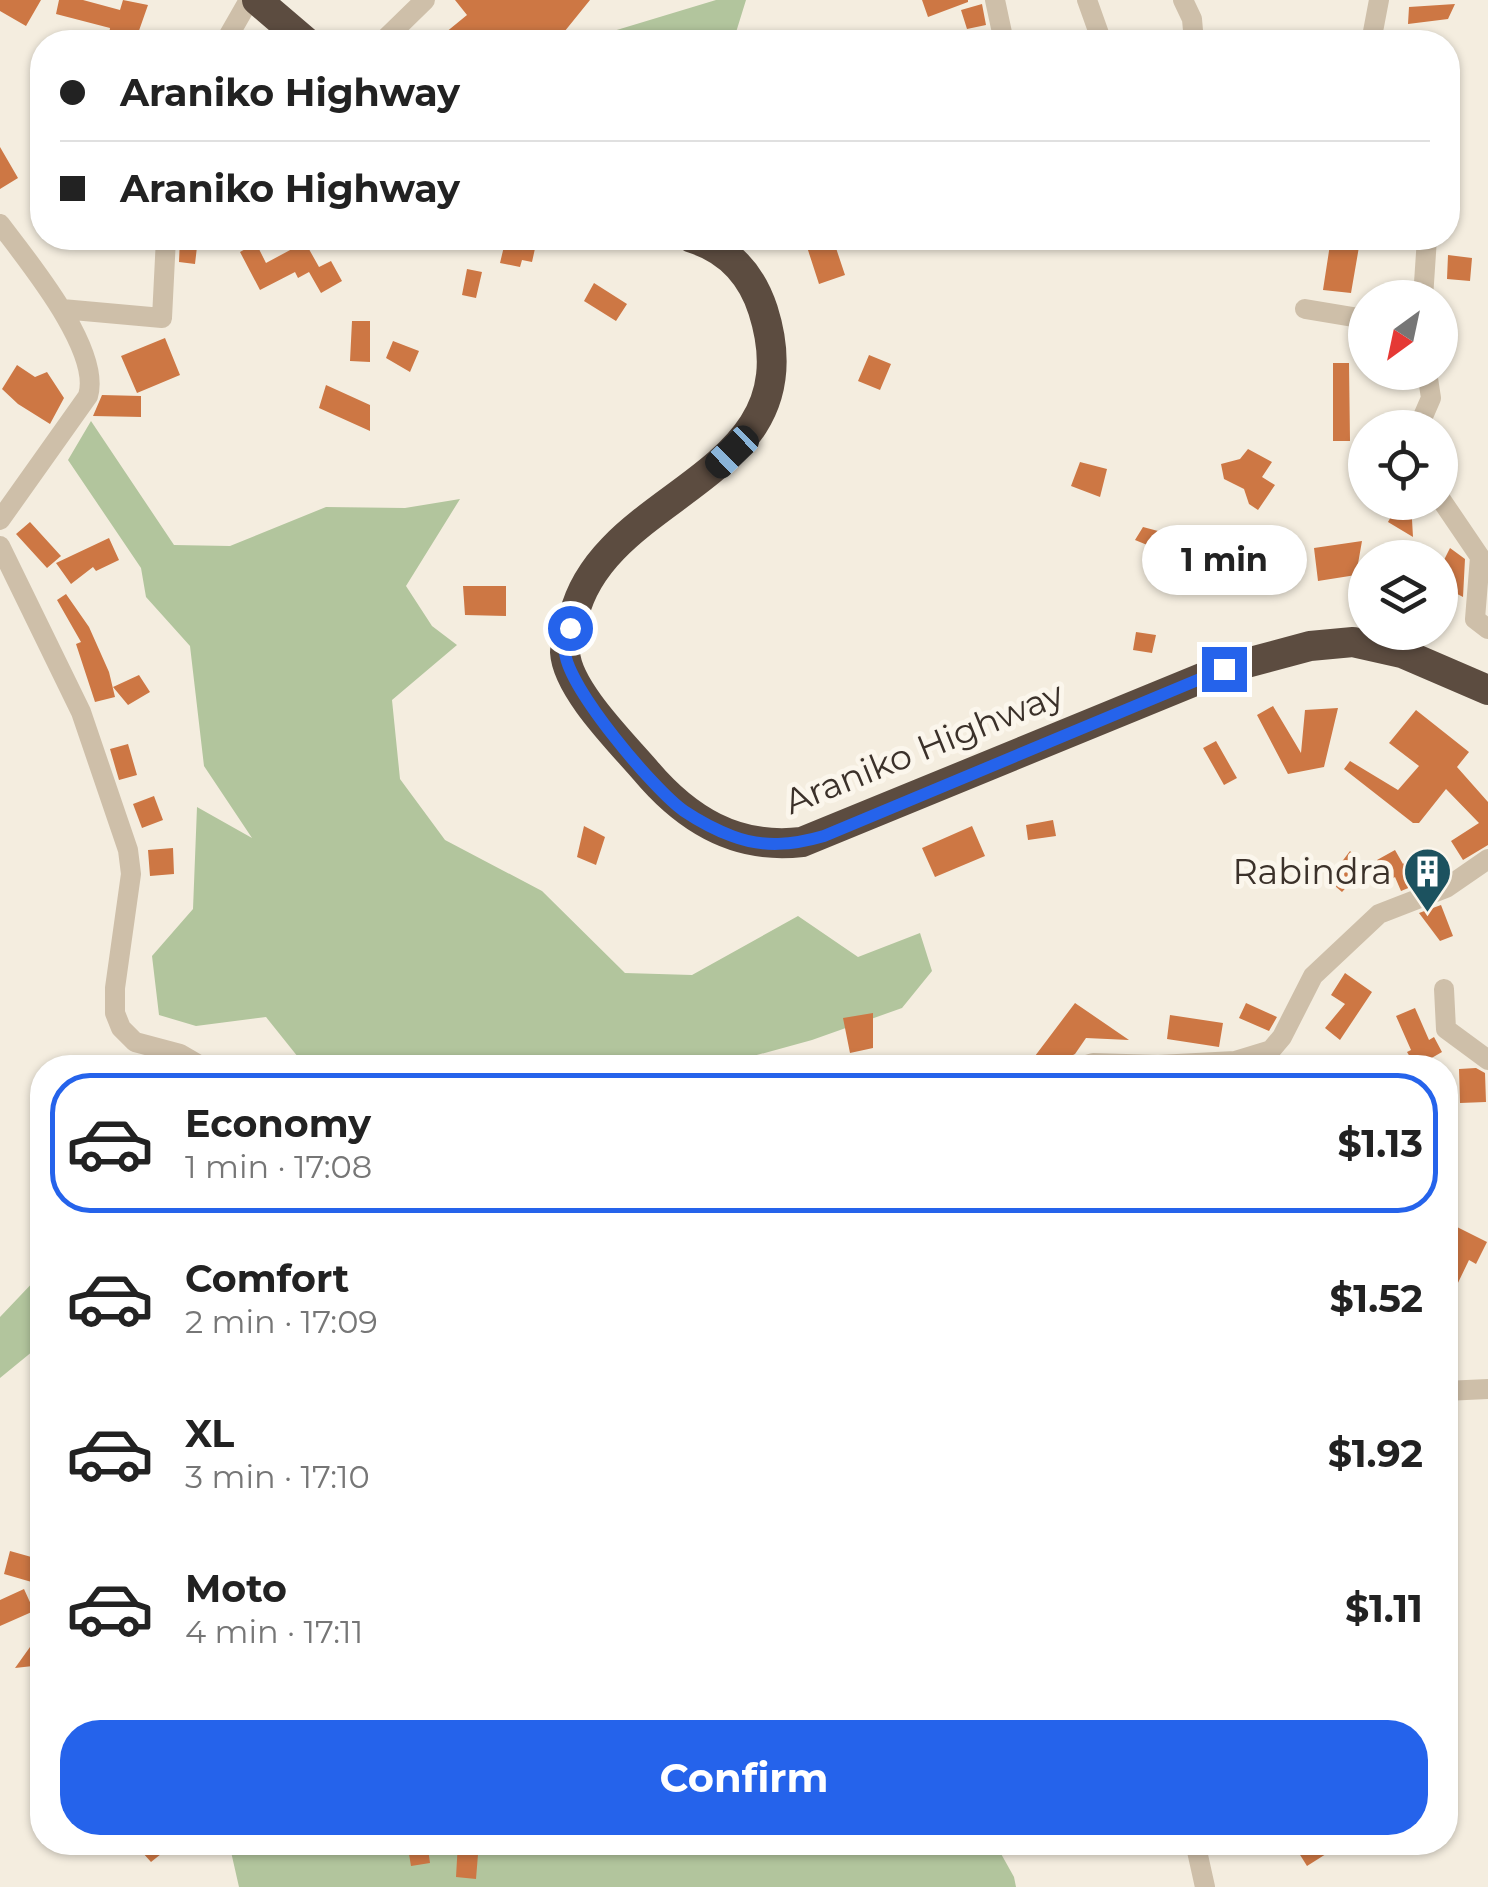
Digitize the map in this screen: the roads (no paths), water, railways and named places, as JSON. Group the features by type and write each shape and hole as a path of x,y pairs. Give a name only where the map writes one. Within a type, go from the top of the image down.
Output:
{"highway":[{"path":"253,0 291,30"},
{"name":"Araniko Highway","path":"718,250 742,270 758,296 769,330 768,392 755,422 732,452 600,559 577,602 565,653 581,694 596,714 664,794 712,828 760,843 802,842 1224,669 1310,646 1353,642 1402,653 1488,690"}],"street":[{"path":"233,30 253,0"},
{"path":"394,30 425,0"},
{"path":"995,0 1001,30"},
{"path":"1087,0 1098,30"},
{"path":"1184,0 1193,30"},
{"path":"1373,30 1379,0"},
{"path":"0,224 62,309 89,367 91,386 88,396 0,520"},
{"path":"62,309 162,318 165,250"},
{"path":"1424,280 1427,250"},
{"path":"1305,309 1348,316"},
{"path":"1455,520 1480,558 1475,620 1488,629"},
{"path":"0,546 81,712 128,850 131,874 114,997 121,1028 146,1048 182,1055"},
{"path":"1255,1055 1271,1050 1282,1037 1312,976 1379,914 1446,888 1488,859"},
{"path":"1444,989 1446,1029 1488,1060"},
{"path":"1458,1390 1488,1389"},
{"path":"1198,1855 1204,1887"}],"place":[{"name":"Rabindra","path":"1427,914"}]}
